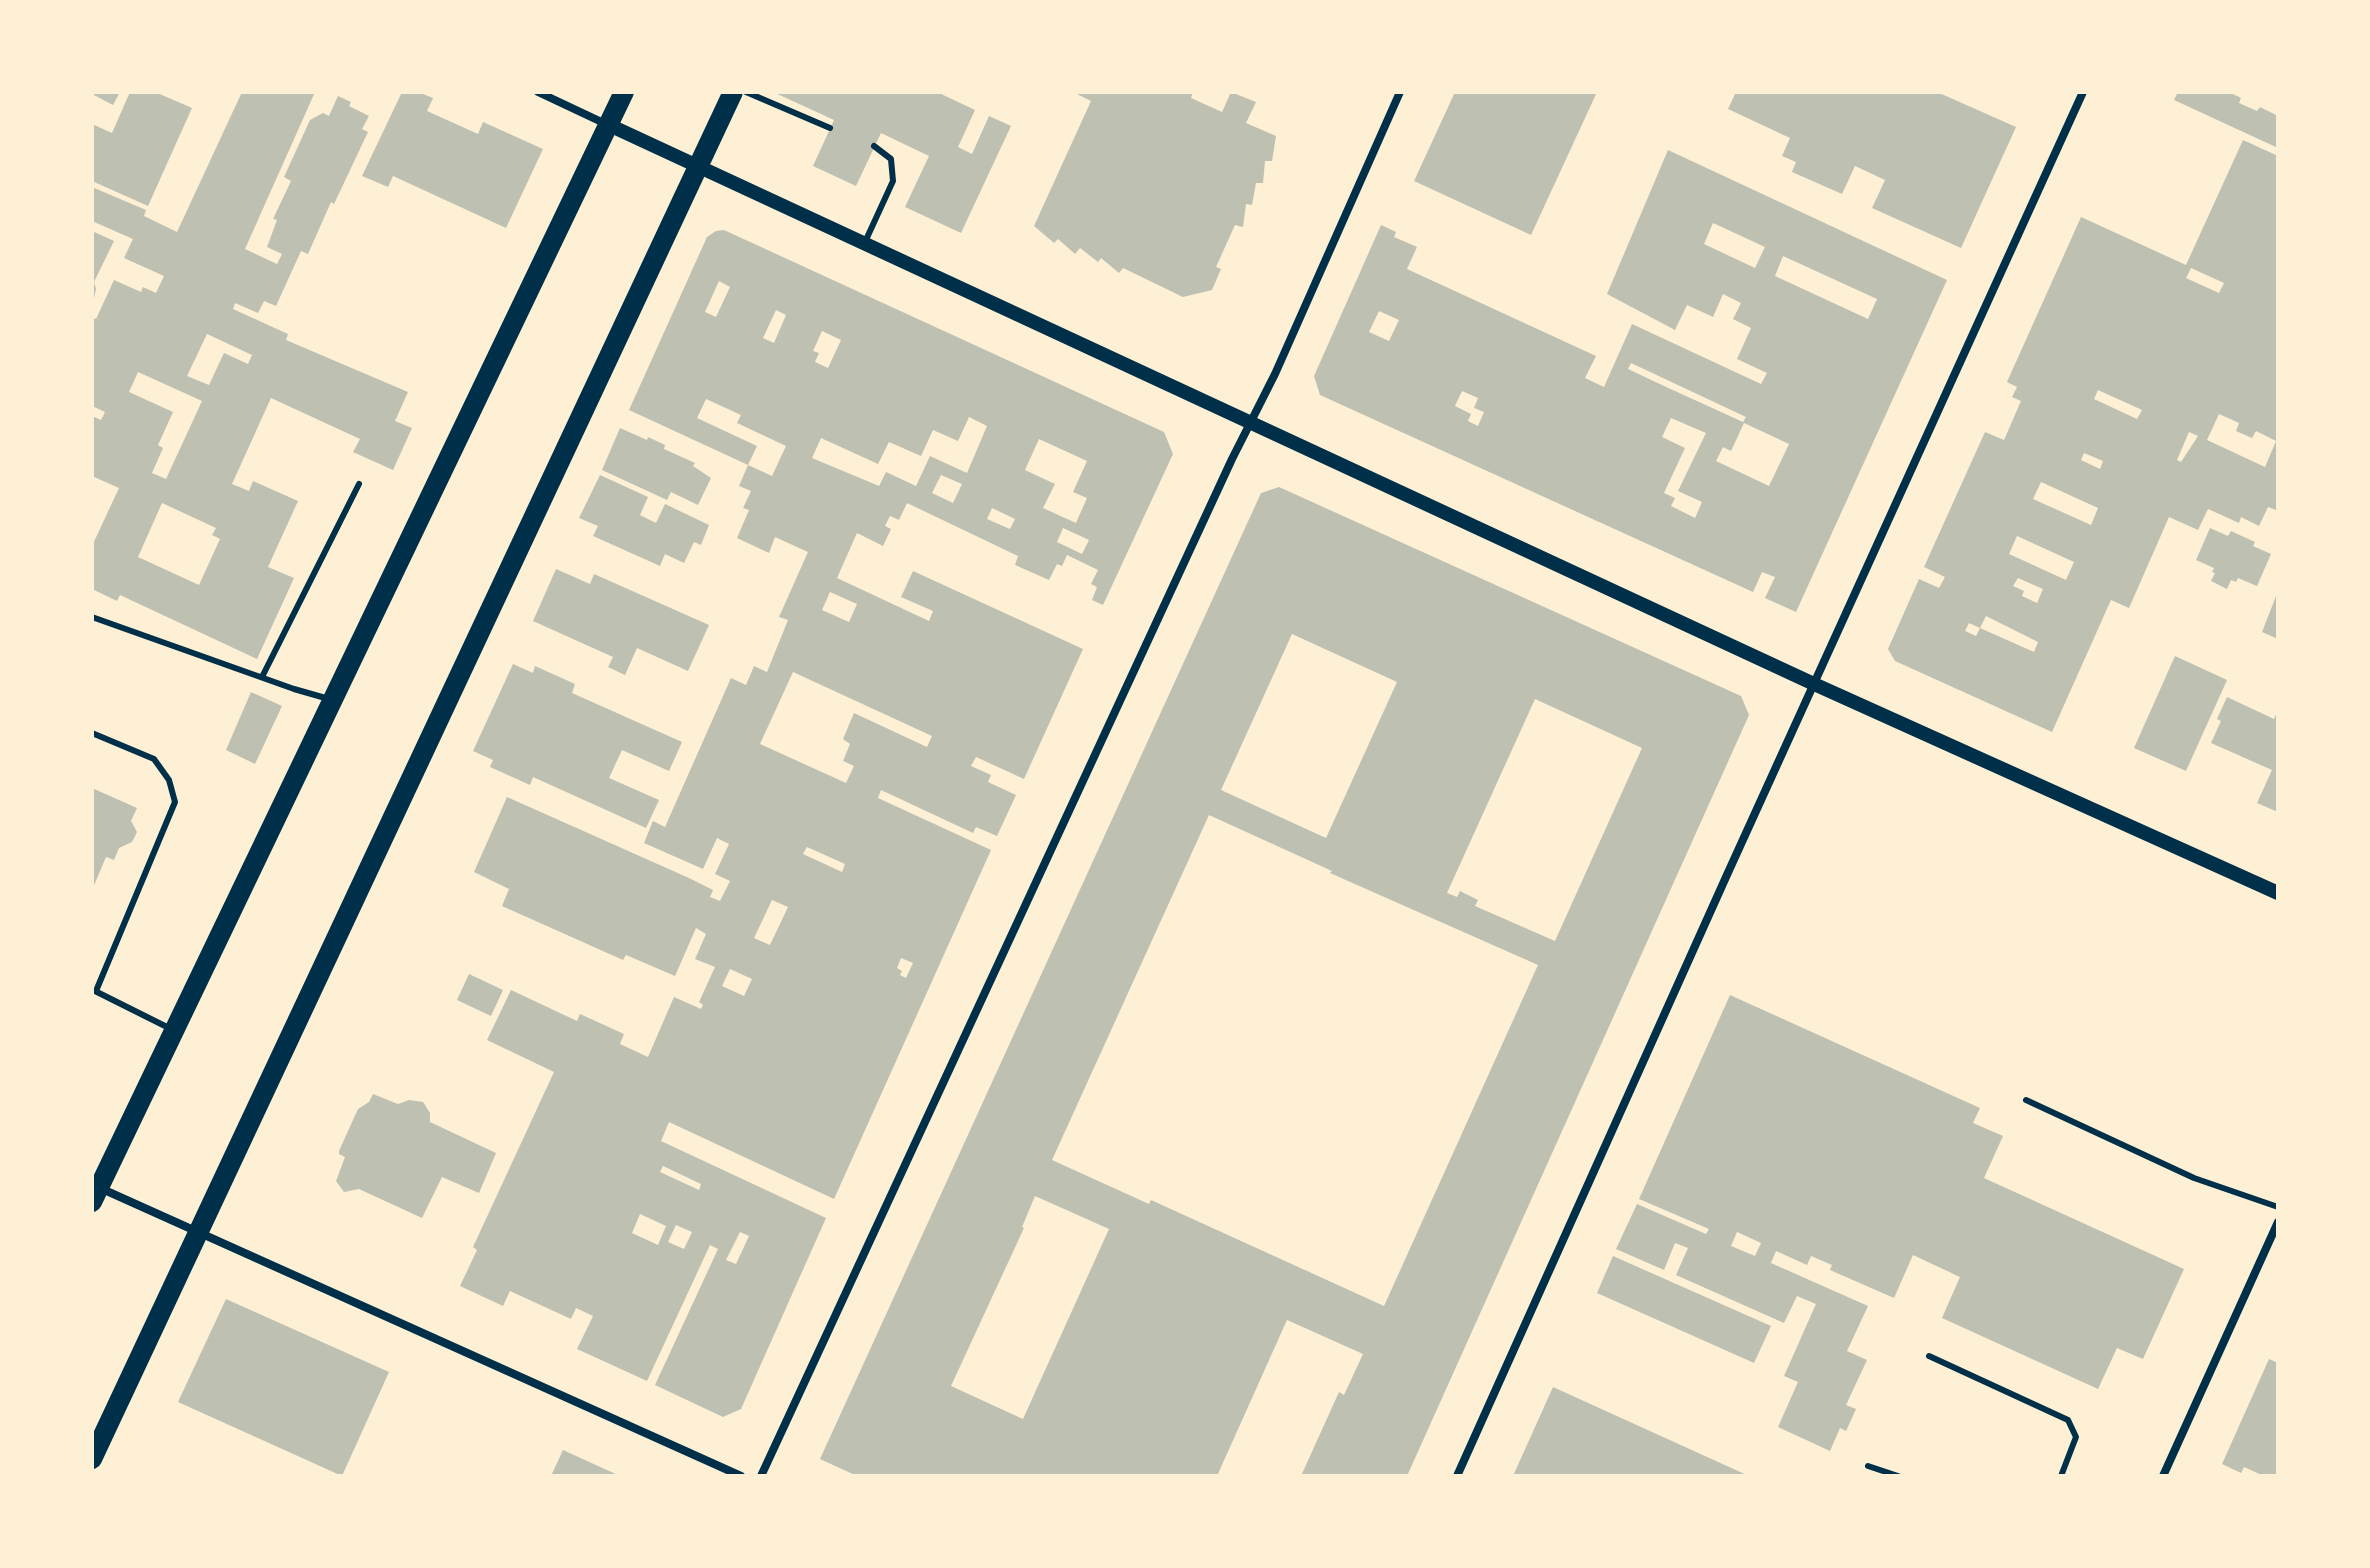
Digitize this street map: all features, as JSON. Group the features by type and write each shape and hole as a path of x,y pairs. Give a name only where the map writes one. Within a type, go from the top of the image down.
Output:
{"main road":[{"path":"94,1191 624,92"},
{"path":"92,1459 733,92"}],"street":[{"path":"538,92 1814,684 2278,893"},
{"path":"761,1476 1275,374 1400,92"},
{"path":"1457,1476 2083,92"},
{"path":"94,1191 198,1232 741,1476"},
{"path":"2163,1476 2278,1222"}],"lane":[{"path":"746,92 830,128"},
{"path":"865,242 893,181 891,159 874,146"},
{"path":"262,677 359,484"},
{"path":"92,617 332,700"},
{"path":"92,733 154,759 169,780 175,802 94,991 174,1030"},
{"path":"2026,1100 2194,1178 2278,1207"},
{"path":"1929,1356 2068,1420 2076,1437 2061,1476"},
{"path":"1868,1466 1898,1476"}],"building":[{"path":"92,92 120,92 113,105"},
{"path":"130,92 155,92 192,108 148,206 92,181 92,124 112,133"},
{"path":"242,92 315,92 245,249 277,264 282,254 267,247 277,220 273,219 291,181 284,177 310,120 323,113 329,116 338,96 351,102 349,106 369,116 362,129 368,132 334,204 331,202 308,254 301,251 276,306 264,301 258,313 235,303 233,309 288,334 286,340 408,392 395,421 412,428 393,470 353,452 360,439 271,398 232,484 249,491 253,481 298,501 268,567 294,578 257,659 120,595 117,601 92,589 92,546 119,488 92,476 92,416 101,420 105,412 92,406 92,317 96,319 114,280 141,292 143,287 156,293 164,276 124,258 133,239 92,221 92,187 146,210 144,216 177,232","holes":["207,334 252,355 248,364 224,353 209,385 187,376","138,372 202,401 166,479 152,473 163,448 158,445 173,412 129,392","162,503 216,528 212,535 220,539 199,585 138,557"]},
{"path":"402,92 418,92 433,98 427,111 478,134 483,122 543,149 506,228 393,176 388,187 362,176"},
{"path":"773,92 937,92 975,110 958,147 972,154 989,116 1011,126 961,233 905,207 929,156 881,133 856,186 813,166 834,120"},
{"path":"1073,92 1193,92 1191,98 1222,112 1231,92 1256,102 1246,123 1276,136 1272,161 1265,161 1263,183 1256,183 1252,205 1246,204 1243,227 1235,225 1216,267 1221,269 1212,290 1183,297 1123,268 1119,273 1101,258 1098,262 1080,248 1075,254 1058,239 1054,243 1034,226 1091,101"},
{"path":"1455,92 1597,92 1531,235 1414,181"},
{"path":"1736,92 1937,92 2016,127 1961,248 1872,208 1885,180 1855,166 1842,194 1792,172 1796,162 1782,156 1790,138 1728,109"},
{"path":"2178,92 2229,92 2241,98 2239,103 2257,111 2260,107 2278,116 2278,148 2174,100"},
{"path":"2243,140 2278,156 2276,510 2268,507 2259,526 2241,517 2239,523 2208,509 2198,530 2169,517 2129,608 2111,600 2052,732 1895,661 1888,649 1919,579 1939,588 1945,577 1924,567 1985,432 2004,440 2021,401 2012,397 2017,387 2007,382 2081,217 2186,265","holes":["2191,268 2224,283 2219,293 2186,278","2098,390 2142,410 2137,419 2094,399","2219,414 2239,423 2236,431 2252,438 2256,431 2276,441 2265,467 2207,440","2189,432 2198,436 2181,462 2177,460","2084,453 2103,461 2100,469 2081,460","2041,482 2098,508 2091,525 2033,499","2017,536 2074,562 2066,580 2009,554","2018,578 2043,589 2037,603 2022,596 2024,591 2013,586","1986,616 2038,642 2034,652 1980,628","1969,623 1980,628 1976,636 1965,631"]},
{"path":"1668,150 1947,280 1796,612 1765,598 1775,577 1762,572 1753,592 1320,395 1314,376 1381,225 1396,232 1394,237 1417,247 1407,269 1596,356 1585,378 1604,387 1632,324 1761,384 1767,373 1737,359 1751,328 1733,319 1741,303 1723,294 1713,317 1687,305 1675,330 1607,294","holes":["1713,223 1765,247 1755,268 1704,244","1783,256 1877,299 1868,319 1775,276","1379,311 1399,320 1389,341 1369,332","1631,363 1746,417 1743,422 1628,369","1462,391 1478,398 1474,408 1484,412 1478,426 1468,421 1471,414 1455,406","1671,418 1706,433 1678,491 1702,502 1695,518 1671,506 1675,498 1664,493 1685,448 1662,437","1744,423 1789,444 1769,486 1716,461 1723,447 1731,451"]},
{"path":"724,230 1164,432 1173,454 1103,605 1092,600 1097,587 1091,584 1098,570 1067,555 1062,566 1057,564 1049,580 1015,565 1018,556 907,503 899,520 890,516 885,526 891,529 883,546 857,533 837,578 929,621 933,611 901,597 913,571 1083,649 1024,779 976,757 971,766 991,775 988,782 1016,795 997,836 976,827 973,833 881,790 878,798 991,850 834,1199 669,1122 661,1141 826,1218 741,1409 723,1417 655,1385 718,1249 710,1245 647,1381 577,1349 593,1316 576,1308 571,1319 510,1291 503,1306 460,1286 477,1250 473,1247 554,1072 487,1040 511,990 577,1021 580,1014 624,1034 620,1044 648,1057 674,997 701,1009 703,1005 699,1002 715,967 695,959 706,934 696,928 675,976 626,955 623,960 502,906 509,889 474,872 507,797 689,878 713,890 710,897 720,901 730,881 715,874 729,844 717,838 703,869 644,843 653,821 665,827 731,678 746,685 754,666 767,672 788,620 779,617 808,552 775,537 769,553 737,538 749,510 743,508 751,491 739,486 748,465 629,410 707,237","holes":["719,281 730,287 716,317 705,312","776,310 786,315 774,343 763,338","822,331 841,340 828,368 815,362 819,353 813,351","706,399 741,415 737,423 786,446 772,476 748,465 757,446 697,418","969,417 987,426 967,473 930,456 916,486 886,472 879,486 812,458 821,438 878,464 889,442 921,456 933,430 958,441","1039,439 1087,461 1073,492 1087,498 1076,523 1043,508 1055,484 1025,470","941,475 962,484 953,503 932,493","992,508 1015,519 1010,529 987,519","1063,528 1089,540 1082,554 1057,542","830,592 857,604 849,622 822,610","793,672 932,736 927,747 854,713 843,739 850,744 843,761 854,766 846,783 760,744","807,847 845,864 842,872 803,854","772,900 788,907 770,945 754,938","901,958 913,963 906,978 900,975 902,971 897,968","730,969 752,979 744,996 722,986","663,1166 701,1184 699,1190 660,1172","640,1214 666,1226 658,1245 632,1233","676,1225 692,1232 684,1249 668,1242","740,1232 749,1236 736,1264 726,1260"]},
{"path":"92,231 114,241 94,282 93,303"},
{"path":"620,428 665,445 664,449 695,463 693,466 711,478 698,505 671,492 667,500 602,470"},
{"path":"600,475 648,497 640,515 656,523 665,504 709,525 701,545 694,542 684,563 665,554 660,566 593,536 598,526 579,518"},
{"path":"1279,487 1741,696 1749,715 1407,1476 1301,1476 1339,1392 1344,1395 1363,1354 1287,1320 1217,1476 857,1476 820,1459 1261,493","holes":["1292,634 1397,682 1326,838 1221,790","1535,699 1642,748 1555,941 1475,906 1478,900 1460,891 1457,897 1447,893","1209,815 1332,871 1330,873 1538,965 1384,1306 1151,1200 1149,1204 1052,1160","1035,1196 1109,1229 1023,1419 951,1386"]},
{"path":"2210,528 2228,536 2231,531 2255,542 2253,546 2271,554 2257,586 2238,578 2236,582 2231,580 2227,589 2211,581 2214,568 2196,560"},
{"path":"556,569 590,584 594,574 709,625 688,671 637,648 625,675 608,667 613,657 533,621"},
{"path":"2278,591 2278,639 2262,632"},
{"path":"2175,656 2227,680 2186,771 2134,748"},
{"path":"513,664 533,673 535,666 575,684 572,693 682,742 669,771 622,750 609,778 659,800 646,828 533,777 530,785 490,767 493,760 473,751"},
{"path":"251,692 282,706 255,764 226,750"},
{"path":"2227,697 2274,719 2278,710 2278,812 2257,803 2272,770 2211,743"},
{"path":"92,788 137,808 131,821 137,832 132,842 119,848 114,860 106,857 92,890"},
{"path":"469,974 503,990 491,1016 457,1000"},
{"path":"1730,995 1980,1108 1973,1123 2003,1136 1984,1178 2184,1269 2143,1359 2117,1348 2098,1389 1942,1318 1960,1277 1913,1255 1894,1298 1830,1270 1832,1265 1811,1256 1807,1265 1776,1251 1771,1263 1868,1306 1847,1351 1867,1360 1846,1405 1856,1409 1846,1431 1840,1428 1830,1451 1778,1427 1798,1382 1784,1376 1816,1304 1797,1296 1784,1323 1676,1275 1688,1248 1675,1243 1664,1270 1616,1249 1637,1204 1706,1234 1709,1229 1639,1199","holes":["1737,1232 1761,1243 1755,1256 1731,1246"]},
{"path":"373,1094 398,1104 409,1100 423,1102 430,1113 430,1122 496,1153 479,1193 442,1177 422,1218 359,1189 344,1192 336,1181 345,1157 339,1151 358,1109 369,1102"},
{"path":"1613,1256 1771,1326 1754,1363 1597,1293"},
{"path":"226,1299 389,1372 342,1476 178,1402"},
{"path":"2269,1359 2278,1363 2278,1476 2264,1476 2244,1467 2241,1473 2222,1464"},
{"path":"1553,1387 1749,1476 1513,1476"},
{"path":"563,1450 620,1476 551,1476"}]}
